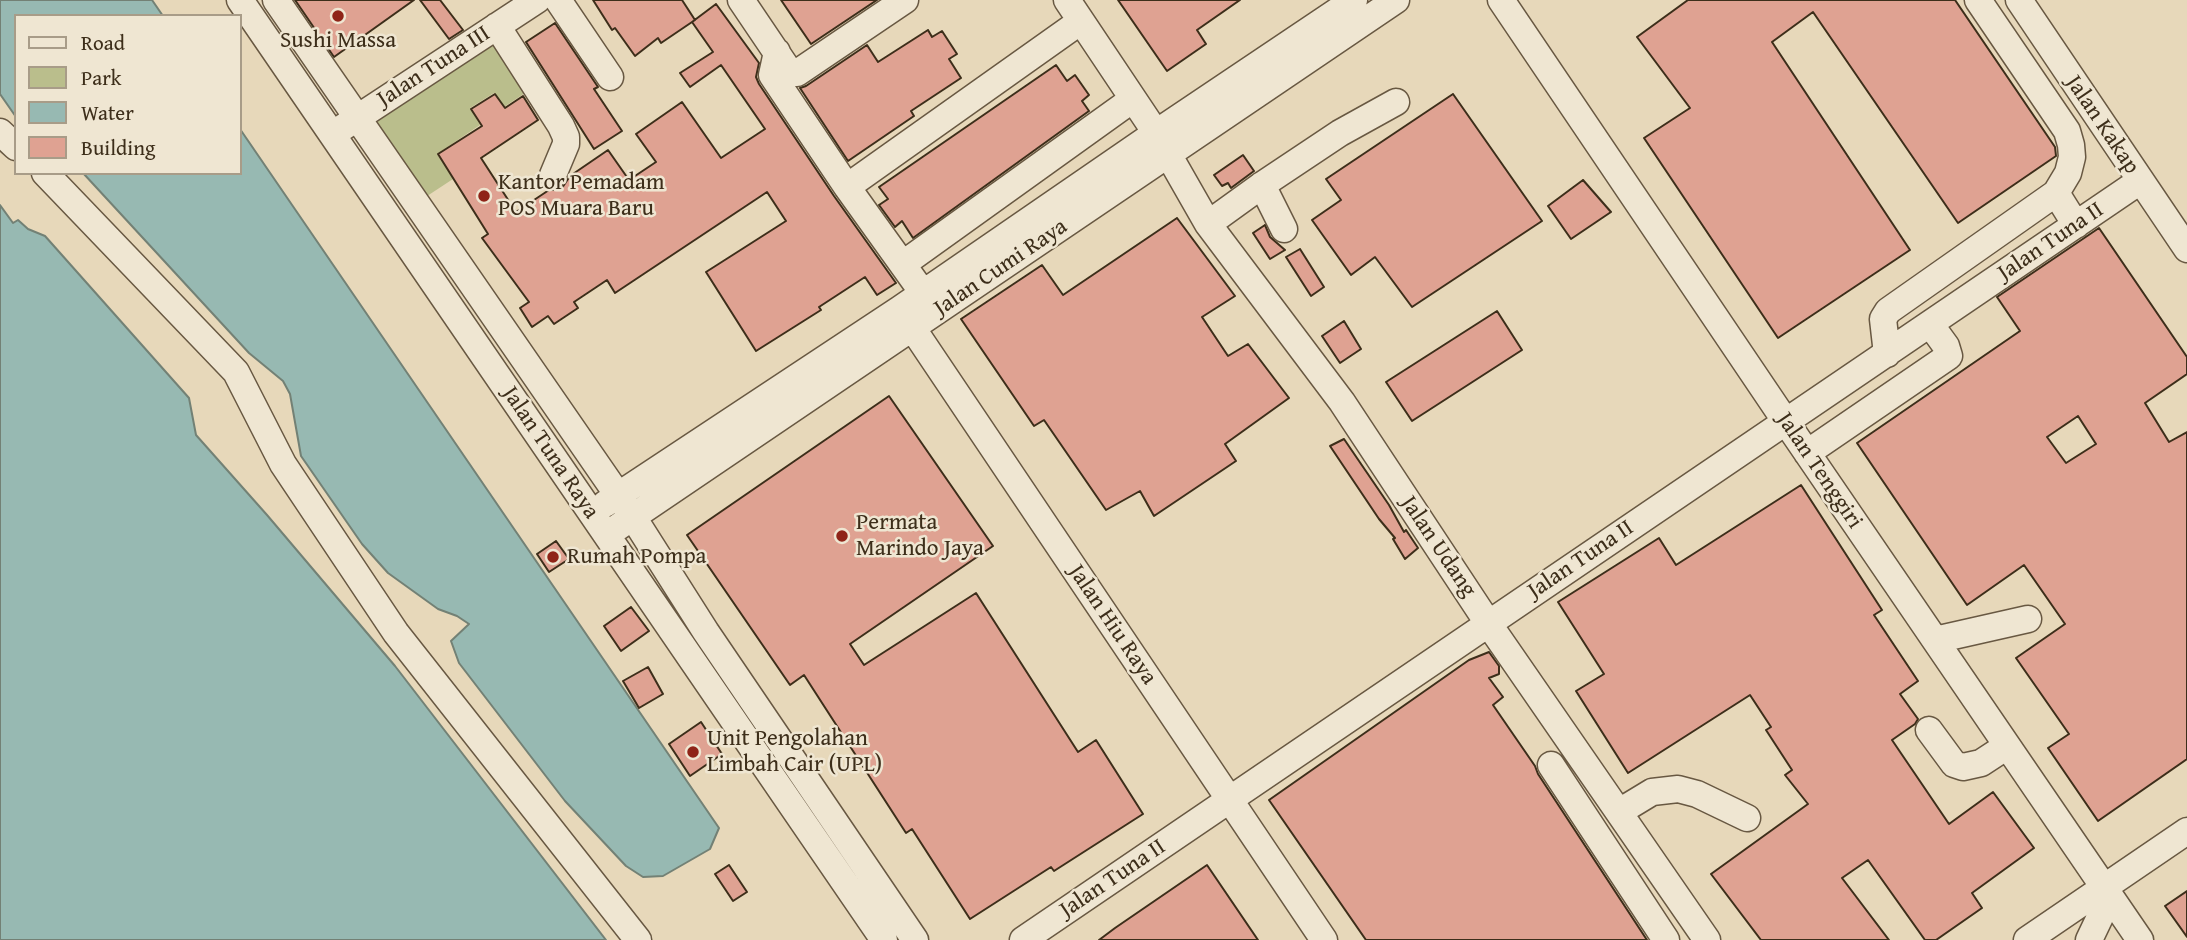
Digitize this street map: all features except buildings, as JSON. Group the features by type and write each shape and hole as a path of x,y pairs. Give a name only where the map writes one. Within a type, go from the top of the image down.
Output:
{"street":[{"name":"Jalan Tuna Raya","path":"240,0 884,940"},
{"name":"Jalan Tuna Raya","path":"276,0 633,517 706,632 915,940"},
{"name":"Jalan Tuna III","path":"331,135 537,0"},
{"path":"558,0 610,77"},
{"path":"741,0 789,71 797,73 905,0"},
{"name":"Jalan Cumi Raya","path":"1289,57 1354,0"},
{"name":"Jalan Cumi Raya","path":"592,513 617,495 724,439 906,319 1289,57 1396,0"},
{"name":"Jalan Tenggiri","path":"1501,0 2140,940"},
{"path":"1887,354 1884,319 1888,311 2056,193 2068,173 2072,157 2067,131 1978,0"},
{"name":"Jalan Kakap","path":"2019,0 2187,249"},
{"path":"847,187 1074,11"},
{"name":"Jalan Udang","path":"1074,11 1162,144 1208,224 1342,402 1488,623 1707,940"},
{"path":"497,26 566,137 566,144 553,176"},
{"path":"776,52 772,75 847,187 923,293"},
{"path":"903,264 1133,99"},
{"path":"1208,224 1340,133 1396,102"},
{"path":"0,132 14,144"},
{"path":"47,175 236,372 283,464 396,633 638,940"},
{"name":"Jalan Tuna II","path":"1023,940 2140,181"},
{"path":"1262,185 1284,229"},
{"path":"2056,193 2076,225"},
{"name":"Jalan Cumi Raya","path":"906,319 923,293 1009,248"},
{"name":"Jalan Hiu Raya","path":"906,319 1324,940"},
{"path":"1807,453 1949,356 1930,324"},
{"path":"491,365 516,348"},
{"name":"Jalan Cumi Raya","path":"606,535 633,517 724,439"},
{"path":"1935,640 2028,619"},
{"path":"683,648 706,632"},
{"path":"1929,730 1954,764 1963,767 1981,763 2007,746"},
{"path":"1551,765 1666,940"},
{"path":"1619,812 1652,792 1678,789 1697,794 1747,818"},
{"path":"800,818 822,802"},
{"path":"2027,940 2107,892 2187,831"},
{"path":"2089,940 2107,892"}],"green space":[{"path":"492,38 528,91 504,107 494,93 470,108 480,125 437,154 453,179 418,202 365,122"}],"water":[{"path":"0,0 152,0 162,14 14,14 14,114 0,94"},
{"path":"242,132 719,828 710,849 663,876 643,877 626,866 565,801 459,663 451,641 469,624 438,609 388,573 362,544 301,456 290,394 283,381 249,353 85,175 242,175"},
{"path":"0,205 13,223 18,220 28,229 45,236 189,398 196,435 395,666 606,940 0,940"}],"place":[{"name":"Sushi Massa","path":"338,16"},
{"name":"Kantor Pemadam POS Muara Baru","path":"484,196"},
{"name":"Permata Marindo Jaya","path":"842,536"},
{"name":"Rumah Pompa","path":"553,557"},
{"name":"Unit Pengolahan Limbah Cair (UPL)","path":"693,752"}]}
